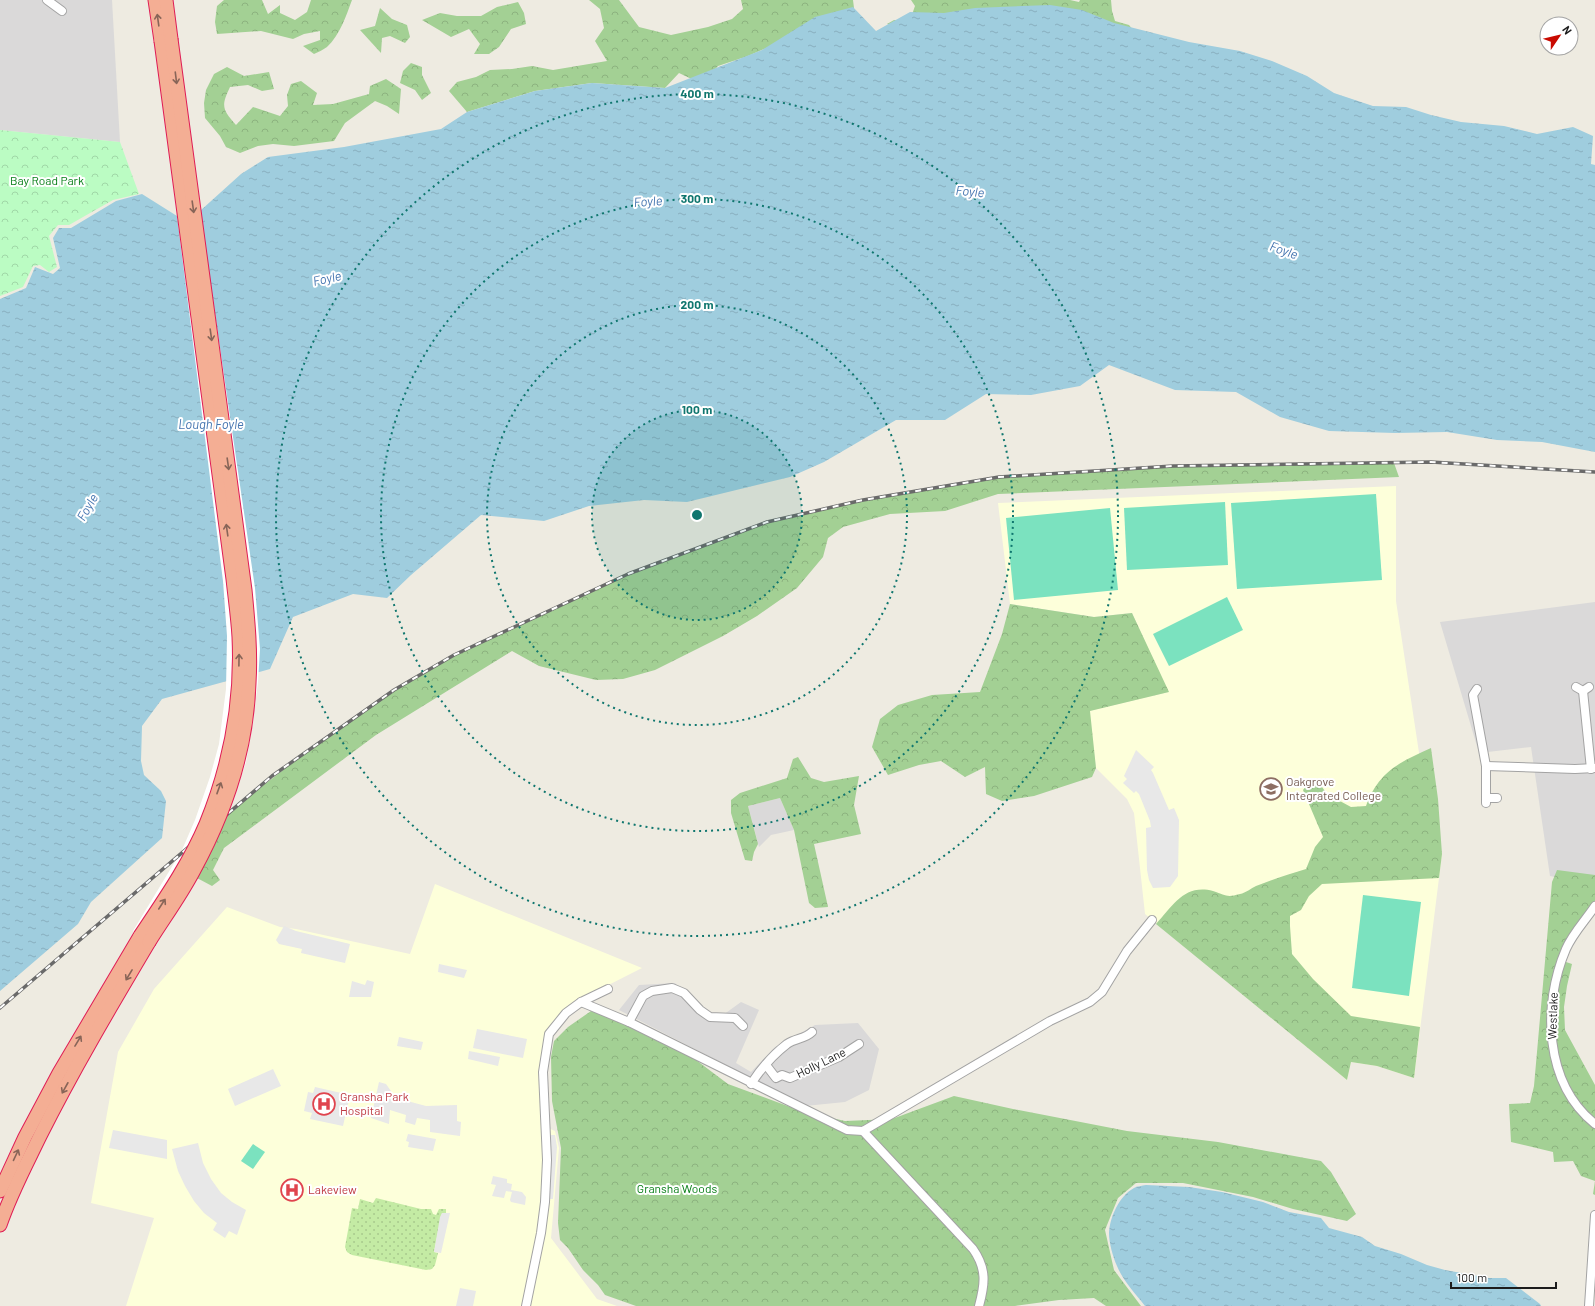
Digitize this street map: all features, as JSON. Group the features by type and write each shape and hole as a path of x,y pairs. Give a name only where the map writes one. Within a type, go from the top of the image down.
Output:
{"highway":[{"path":"0,1191 25,1137 59,1073 145,939 193,872 208,844 224,805 238,760 245,724 249,685 250,649 245,590 166,40 155,0"},
{"path":"166,0 166,40"},
{"path":"0,1225 4,1212 54,1108 114,1000 145,939"}],"street":[{"path":"47,0 62,11"},
{"path":"1486,770 1593,768 1586,689 1576,687"},
{"path":"1472,692 1486,770 1486,801 1497,798"},
{"name":"Westlake","path":"1595,906 1572,938 1558,968 1554,987 1550,1024 1552,1045 1560,1075 1574,1101 1595,1124"},
{"path":"581,1002 629,1022 751,1084 847,1130 863,1131 1050,1021 1090,1002 1102,992 1127,951 1152,920"},
{"path":"629,1022 642,996 652,991 672,988 684,993 700,1010 710,1017 735,1018 743,1026"},
{"path":"526,1306 541,1233 545,1202 547,1160 543,1072 549,1034 562,1017 581,1002 608,989"},
{"path":"751,1084 766,1065 788,1044 798,1038 808,1036 812,1032"},
{"name":"Holly Lane","path":"766,1065 776,1078 782,1075 790,1078 839,1057 859,1044"},
{"path":"863,1131 976,1253 981,1264 984,1277 984,1289 979,1306"},
{"path":"1589,1306 1595,1215"}],"shaded area":[{"path":"0,0 112,0 120,142 0,130"},
{"name":"Oakgrove Integrated College","path":"1396,486 1396,601 1423,779 1442,854 1414,1078 1377,1066 1351,1062 1347,1080 1145,914 1134,813 1127,799 1096,768 1089,711 1168,692 1132,613 1094,617 1010,604 998,503"},
{"path":"1595,602 1595,885 1550,876 1531,747 1479,753 1440,622"},
{"path":"1136,750 1154,767 1151,770 1169,810 1174,808 1179,820 1178,876 1170,887 1153,888 1149,880 1147,870 1146,828 1151,827 1150,821 1139,794 1136,791 1134,793 1123,783 1127,779 1124,776"},
{"path":"780,798 794,830 771,835 759,847 748,806"},
{"name":"Gransha Park Hospital","path":"435,884 642,968 571,1004 546,1030 539,1082 542,1125 555,1131 559,1148 551,1238 597,1299 617,1306 126,1306 154,1218 91,1203 118,1052 154,989 227,907 280,927 296,929 410,954"},
{"path":"284,926 296,931 350,944 345,963 301,953 302,949 279,944 276,940"},
{"path":"439,964 467,970 464,978 438,972"},
{"path":"367,980 374,982 371,997 349,997 352,981 365,985"},
{"path":"675,983 704,1012 723,1015 741,1002 759,1010 736,1063 751,1072 775,1047 815,1025 858,1023 879,1049 869,1090 845,1102 805,1106 619,1010 639,985"},
{"path":"477,1029 527,1039 523,1058 473,1048"},
{"path":"399,1037 423,1042 421,1050 397,1046"},
{"path":"469,1051 500,1057 498,1066 468,1059"},
{"path":"273,1069 281,1086 235,1106 228,1089"},
{"path":"379,1082 386,1084 393,1094 411,1102 426,1106 457,1105 457,1121 461,1122 460,1136 430,1132 430,1120 417,1118 415,1125 405,1122 406,1115 390,1110 389,1124 371,1118"},
{"path":"315,1087 350,1095 343,1126 310,1119 312,1113 304,1111 308,1092 313,1093"},
{"path":"113,1130 167,1140 167,1159 109,1148"},
{"path":"408,1134 436,1139 433,1151 408,1147 409,1142 406,1141"},
{"path":"547,1135 555,1135 557,1147 553,1199 545,1199"},
{"path":"198,1143 203,1163 211,1179 221,1193 232,1202 246,1210 237,1235 229,1231 225,1238 213,1230 217,1223 204,1213 194,1201 178,1171 172,1149"},
{"path":"493,1176 507,1179 507,1183 512,1184 511,1190 522,1192 526,1197 525,1205 511,1202 512,1192 506,1191 504,1198 492,1196 496,1185 491,1184"},
{"path":"442,1213 450,1213 441,1253 434,1252"},
{"path":"460,1288 476,1291 473,1306 456,1306"}],"green space":[{"path":"224,0 262,0 268,14 280,5 280,13 295,20 307,12 311,0 352,0 336,37 327,47 314,54 303,46 320,40 320,31 304,34 293,39 261,31 217,34 215,22 217,6"},
{"path":"589,0 619,0 639,27 671,35 708,27 732,19 743,9 741,0 853,0 854,8 748,56 718,66 702,84 679,73 665,88 592,83 535,91 467,112 449,91 457,82 476,77 490,70 532,66 553,70 607,61 595,41 604,28 600,9"},
{"path":"911,0 1070,0 1079,2 1080,0 1111,0 1115,21 1129,25 1139,37 907,32 887,24 894,20 910,20 915,6"},
{"path":"518,2 524,13 526,24 511,29 499,47 489,54 474,54 480,44 469,29 451,37 422,20 440,13 457,16 481,16 497,7"},
{"path":"380,8 392,19 407,25 410,37 405,43 390,36 382,38 381,53 360,30 375,26"},
{"path":"411,63 422,67 422,75 431,93 422,100 415,90 400,83 403,71"},
{"path":"227,67 244,76 269,72 274,89 262,91 248,85 230,87 225,99 224,107 236,125 253,107 280,116 288,106 287,95 291,84 301,81 317,93 313,105 333,104 369,94 370,86 386,79 401,89 399,114 387,106 375,101 345,123 334,141 294,146 273,144 258,146 240,153 226,147 220,136 205,118 204,103 206,90 214,74"},
{"name":"Bay Road Park","path":"0,130 120,142 139,194 113,200 69,225 58,225 49,236 57,267 49,272 40,265 33,266 23,287 0,296"},
{"path":"1394,463 1399,477 998,494 945,511 890,514 843,527 828,538 823,557 797,588 757,616 723,636 655,670 623,679 596,680 539,666 512,651 376,735 224,848 213,870 220,880 212,886 197,878 214,846 228,813 315,745 394,690 454,655 628,574 767,522 863,500 999,477 1173,466"},
{"path":"1376,494 1382,580 1237,589 1231,503"},
{"path":"1225,502 1228,565 1127,570 1124,508"},
{"path":"1110,508 1118,590 1014,600 1006,518"},
{"path":"1227,597 1243,630 1169,666 1153,634"},
{"path":"1010,604 1094,617 1132,613 1169,692 1090,711 1096,768 1092,777 1034,796 1002,801 986,794 985,767 965,777 941,761 919,765 888,775 872,747 880,719 898,705 932,695 980,692 1002,634"},
{"path":"1431,748 1438,799 1442,854 1439,878 1322,884 1309,896 1301,910 1290,916 1292,954 1313,979 1351,1016 1420,1027 1414,1078 1377,1066 1351,1062 1347,1080 1156,924 1174,903 1187,893 1203,890 1213,891 1226,896 1232,896 1244,893 1269,881 1306,869 1315,847 1323,837 1303,790 1312,779 1317,780 1327,794 1351,807 1366,806 1377,784 1384,776 1400,763"},
{"path":"798,757 811,778 824,782 859,776 854,805 861,834 814,844 828,907 815,908 809,903 794,830 780,798 748,806 758,844 752,861 745,860 731,813 731,800 740,793 787,778 793,759"},
{"path":"1557,870 1595,875 1595,906 1559,967 1566,962 1572,964 1564,1007 1565,1030 1595,1085 1595,1181 1581,1176 1573,1161 1554,1162 1553,1152 1511,1142 1509,1104 1530,1103 1534,1086 1552,882"},
{"path":"1363,895 1421,902 1409,996 1352,988"},
{"name":"Gransha Woods","path":"591,1011 630,1025 671,1045 696,1060 728,1084 801,1111 845,1121 892,1119 954,1096 1127,1131 1218,1142 1321,1161 1331,1172 1356,1214 1347,1221 1293,1209 1253,1197 1183,1183 1136,1183 1118,1198 1105,1230 1114,1270 1141,1306 1106,1306 1094,1298 1059,1300 1015,1306 636,1306 605,1295 560,1240 558,1223 561,1148 552,1101 551,1057 554,1041 568,1027"},
{"path":"253,1144 265,1152 253,1169 241,1161"},
{"path":"1595,1181 1595,1195 1593,1194"},
{"path":"376,1198 421,1209 431,1209 433,1214 436,1215 439,1209 446,1209 446,1213 442,1213 434,1252 438,1253 435,1265 432,1269 426,1270 352,1255 347,1252 345,1247 352,1208 358,1209 360,1199 373,1203"}],"water":[{"name":"Lough Foyle","path":"1050,5 1082,10 1114,23 1189,42 1240,51 1272,61 1307,76 1334,93 1373,106 1406,107 1461,122 1504,126 1537,134 1573,127 1593,136 1591,164 1595,165 1595,452 1542,442 1497,440 1447,432 1395,433 1329,431 1280,417 1236,392 1175,390 1109,365 1080,386 1031,395 986,394 945,420 896,420 824,462 790,477 687,502 644,500 589,506 544,521 481,515 411,575 387,598 353,594 293,617 270,669 162,699 142,726 141,761 144,775 161,791 166,801 162,838 91,902 78,924 0,991 0,299 26,288 35,267 53,274 60,268 53,238 59,228 71,228 116,201 142,194 177,216 200,211 241,174 268,157 344,147 441,129 467,112 535,91 592,83 665,88 762,50 815,17 853,7 876,31 910,12 944,13 975,8"},
{"path":"1146,1185 1189,1187 1222,1192 1263,1202 1289,1212 1321,1218 1329,1228 1362,1237 1375,1246 1401,1254 1427,1265 1489,1278 1506,1278 1541,1306 1145,1306 1126,1282 1120,1271 1112,1250 1109,1233 1113,1214 1124,1196 1135,1187"}],"pier":[{"path":"175,39 255,588 260,649 258,682 246,762 231,806 214,846 197,878 152,944 133,931 182,850 195,820 210,777 219,744 226,689 227,636 223,581 155,41"}],"railway":[{"path":"0,1008 272,776 394,690 454,655 628,574 767,522 863,500 999,477 1173,466 1431,462 1595,472"}],"place":[{"name":"Oakgrove Integrated College","path":"1271,789"},
{"name":"Gransha Park Hospital","path":"324,1104"},
{"name":"Lakeview","path":"292,1190"}],"water label":[{"name":"Foyle","path":"970,191"},
{"name":"Foyle","path":"648,201"},
{"name":"Foyle","path":"1284,250"},
{"name":"Foyle","path":"327,278"},
{"name":"Foyle","path":"87,507"}]}
